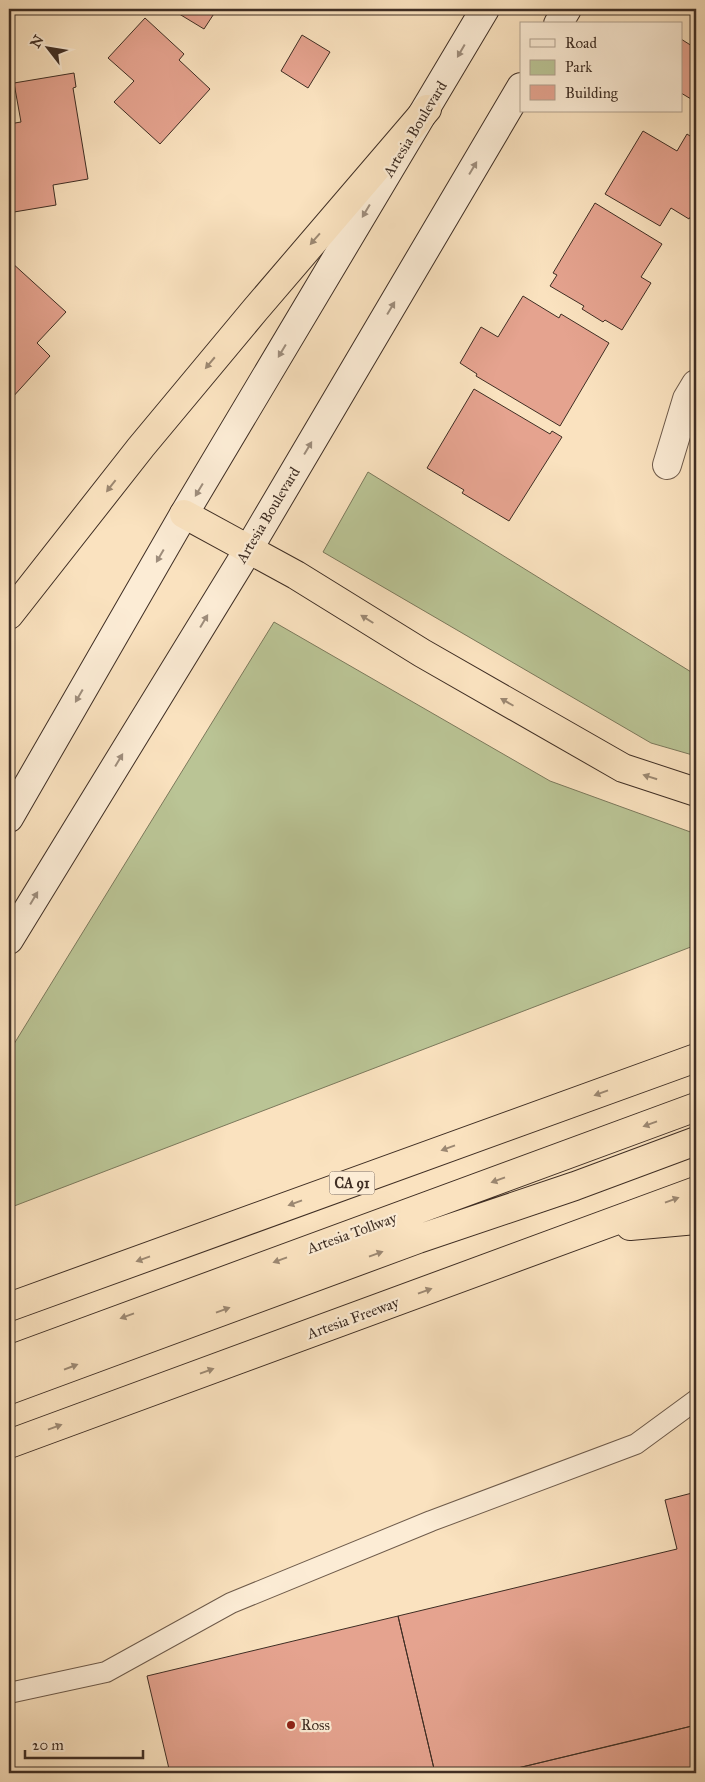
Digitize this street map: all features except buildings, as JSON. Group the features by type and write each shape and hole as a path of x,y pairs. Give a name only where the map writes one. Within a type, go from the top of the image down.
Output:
{"highway":[{"path":"9,615 179,402 426,109"},
{"path":"184,514 296,576 422,653 623,768 696,792"},
{"name":"CA 91","path":"9,1307 696,1058"},
{"name":"Artesia Tollway","path":"9,1360 696,1107"},
{"name":"Artesia Tollway","path":"9,1390 408,1242 575,1186 696,1141"},
{"name":"Artesia Freeway","path":"9,1444 696,1191"},
{"path":"593,1229 696,1220"}],"main road":[{"name":"Artesia Boulevard","path":"9,818 184,514 485,9"},
{"path":"559,22 567,9"},
{"name":"Artesia Boulevard","path":"9,940 248,550 520,89"},
{"path":"667,465 687,399 696,384"}],"lane":[{"path":"9,1692 106,1672 231,1603 431,1521 636,1444 696,1400"}],"green space":[{"path":"368,472 696,675 696,756 651,743 323,552"},
{"path":"274,622 550,781 696,834 696,945 9,1208 9,1052"}],"place":[{"name":"Ross","path":"291,1725"}]}
